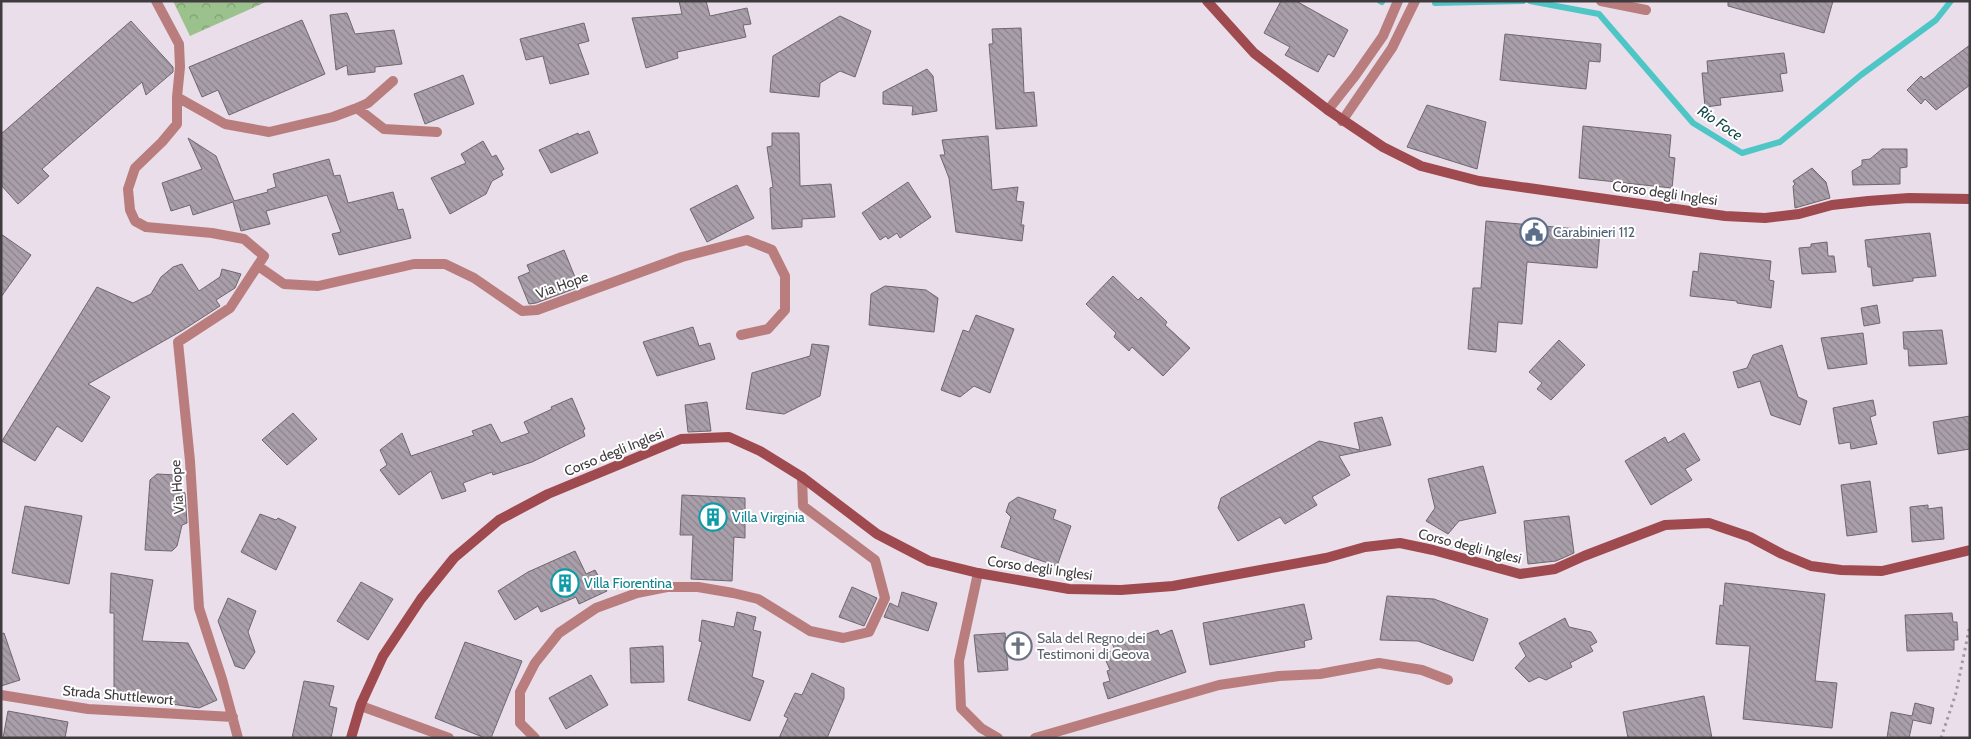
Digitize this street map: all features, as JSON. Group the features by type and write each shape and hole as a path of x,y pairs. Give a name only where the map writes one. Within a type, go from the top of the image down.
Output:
{"main road":[{"name":"Corso degli Inglesi","path":"1207,1 1254,53 1342,121 1383,147 1421,166 1479,181 1725,216 1765,218 1799,214 1832,205 1868,200 1909,198 1970,199"},
{"name":"Corso degli Inglesi","path":"351,738 361,706 382,656 421,600 454,558 499,520 548,494 681,439 728,437 760,451 802,477 877,534 929,561 978,573 1069,588 1121,590 1173,586 1326,558 1364,547 1400,543 1520,574 1555,570 1584,556 1665,525 1709,523 1750,537 1782,554 1811,566 1841,570 1882,571 1970,550"}],"street":[{"path":"156,1 179,44 180,67 177,124 136,168 128,189 130,210 135,221 146,228 212,233 244,239 264,256 258,266"},
{"path":"1328,110 1383,36 1398,1"},
{"path":"1342,121 1392,48 1415,1"},
{"path":"1601,1 1646,10"},
{"path":"177,97 225,124 269,132 333,117 357,108 368,103 393,81"},
{"path":"357,108 384,129 437,132"},
{"name":"Via Hope","path":"238,738 199,608 190,460 178,342 230,308 258,266 284,284 318,286 414,264 445,264 474,278 522,311 537,310 682,257 747,240 772,250 785,276 785,310 768,329 741,335"},
{"path":"534,738 520,723 520,692 535,663 559,633 596,608 637,594 667,587 698,587 724,591 758,599 810,632 843,638 869,632 885,598 875,560 802,506 802,477"},
{"name":"Corso degli Inglesi","path":"978,573 959,661 962,708 981,728 998,738"},
{"path":"1036,738 1219,685 1279,676 1320,674 1379,663 1422,670 1448,680"},
{"name":"Strada Shuttlewort","path":"1,694 88,709 233,717"},
{"path":"361,706 449,738"}],"path":[{"path":"1941,738 1956,693 1970,625"}],"green space":[{"path":"173,1 268,1 190,36"}],"building":[{"path":"679,1 706,1 710,16 747,8 751,24 743,25 746,37 677,52 678,58 646,68 632,18 682,14"},
{"path":"1281,1 1296,1 1348,30 1334,57 1328,54 1318,72 1285,55 1290,47 1264,33"},
{"path":"1728,1 1833,1 1824,33 1728,6"},
{"path":"347,13 355,34 394,30 402,64 375,67 375,72 348,75 347,65 336,70 330,15"},
{"path":"840,16 871,31 855,77 840,71 820,83 819,97 770,92 773,56"},
{"path":"302,20 325,74 229,115 218,90 202,97 189,67"},
{"path":"131,21 173,67 173,72 146,95 142,82 42,169 49,176 18,204 1,185 1,134"},
{"path":"584,23 589,41 578,44 589,74 550,84 543,56 526,60 520,39"},
{"path":"1021,28 1024,93 1034,92 1037,126 996,129 989,44 993,44 992,29"},
{"path":"1505,34 1601,44 1600,62 1589,61 1586,89 1500,80"},
{"path":"1970,45 1970,85 1936,110 1925,99 1921,104 1907,90 1921,76 1924,79"},
{"path":"1784,53 1787,73 1780,74 1783,91 1720,98 1721,105 1705,107 1702,73 1708,73 1707,61"},
{"path":"927,69 933,76 937,111 912,115 913,106 883,104 883,92"},
{"path":"463,75 474,104 425,124 414,94"},
{"path":"1427,105 1486,122 1477,169 1407,147"},
{"path":"1583,126 1671,135 1669,157 1675,158 1672,188 1579,178"},
{"path":"589,131 598,153 551,173 539,150 578,133 579,135"},
{"path":"772,133 799,133 800,186 831,184 835,217 802,219 802,227 772,229 770,188 773,187 767,147 772,146"},
{"path":"988,136 992,190 1018,187 1016,201 1024,202 1021,225 1024,225 1022,241 956,232 949,178 940,155 945,155 942,140"},
{"path":"188,138 216,156 234,201 268,192 267,190 276,187 273,174 329,159 334,176 340,175 348,203 393,192 398,210 403,209 411,238 339,255 332,234 341,232 327,195 266,211 270,224 241,231 233,202 193,215 190,205 171,211 162,183 202,169"},
{"path":"483,141 492,157 496,155 504,169 501,171 503,175 492,181 486,194 450,214 431,178 466,163 461,154"},
{"path":"1882,149 1907,149 1907,167 1900,168 1900,184 1853,185 1852,171 1862,165 1862,160 1870,159"},
{"path":"1812,168 1826,182 1830,198 1795,208 1793,186 1795,184 1793,181"},
{"path":"908,182 931,217 900,238 897,233 888,239 886,236 880,240 862,213"},
{"path":"737,185 754,218 707,242 690,209"},
{"path":"1486,221 1600,231 1597,268 1527,262 1522,324 1498,322 1496,352 1468,349 1473,288 1481,288"},
{"path":"1930,233 1936,276 1913,278 1913,281 1873,286 1871,267 1868,267 1865,240"},
{"path":"1,234 31,255 1,297"},
{"path":"1827,242 1828,256 1834,256 1836,272 1802,274 1799,248 1811,247 1811,244"},
{"path":"564,250 579,287 529,304 518,277 530,272 527,265"},
{"path":"1700,253 1771,261 1769,280 1774,281 1771,308 1737,303 1737,301 1690,296 1693,271 1698,272"},
{"path":"182,264 199,291 220,277 222,269 241,274 235,288 216,300 220,306 183,330 88,384 110,397 82,442 57,426 35,461 2,441 97,287 133,303 151,294 161,277 173,267"},
{"path":"1113,276 1138,300 1141,297 1167,322 1165,325 1190,348 1163,376 1132,347 1129,351 1114,337 1116,333 1086,304"},
{"path":"885,286 926,290 938,298 934,332 869,325 871,294"},
{"path":"1877,305 1880,323 1864,326 1861,308"},
{"path":"976,315 1014,329 990,393 974,386 960,397 941,390 963,330 969,332"},
{"path":"693,327 699,346 710,343 715,359 657,376 643,342"},
{"path":"1942,330 1947,364 1909,366 1908,349 1904,349 1903,332"},
{"path":"1863,333 1867,364 1828,369 1821,338"},
{"path":"1559,340 1585,365 1551,400 1537,389 1542,383 1529,372"},
{"path":"812,344 829,346 820,396 784,414 746,409 752,373 810,356"},
{"path":"1782,345 1798,397 1807,401 1800,425 1771,415 1760,381 1738,388 1733,372 1747,368 1753,355"},
{"path":"572,398 585,429 583,430 585,436 532,462 493,475 492,472 463,483 466,491 442,499 431,471 399,495 380,470 387,465 380,450 402,433 411,456 474,435 472,431 491,424 501,443 529,433 524,422"},
{"path":"1873,400 1876,415 1870,417 1877,444 1851,449 1850,442 1839,444 1833,408"},
{"path":"707,402 711,431 688,432 685,405"},
{"path":"293,413 317,439 287,465 262,440"},
{"path":"1970,416 1970,449 1938,454 1933,422"},
{"path":"1382,417 1391,445 1339,456 1350,475 1312,497 1317,505 1285,524 1280,517 1238,541 1218,508 1221,498 1319,441 1360,450 1354,423"},
{"path":"1684,433 1700,460 1685,469 1692,480 1651,505 1625,461 1665,437 1668,443"},
{"path":"1483,466 1496,513 1459,521 1448,534 1426,521 1435,508 1428,479"},
{"path":"157,474 177,475 177,489 185,493 187,523 182,525 177,546 172,551 145,550 150,480"},
{"path":"1870,481 1877,532 1847,536 1841,485"},
{"name":"Villa Virginia","path":"682,495 745,498 745,538 734,537 732,581 691,579 693,535 680,535"},
{"path":"1018,497 1056,510 1053,519 1071,526 1057,566 1001,547 1011,517 1006,512 1009,503"},
{"path":"1928,505 1928,509 1942,507 1944,539 1912,542 1910,507"},
{"path":"25,506 82,516 69,584 12,573"},
{"path":"260,514 276,520 278,518 296,527 276,570 241,552"},
{"path":"1569,516 1574,553 1556,561 1528,564 1524,521"},
{"name":"Villa Fiorentina","path":"575,551 586,574 595,570 607,591 579,604 576,597 541,612 538,606 515,620 498,591 528,572"},
{"path":"111,573 153,580 142,641 188,643 217,700 199,708 117,696 114,690 114,613 110,613"},
{"path":"361,582 393,599 368,640 337,621"},
{"path":"1725,583 1825,594 1815,681 1837,683 1832,728 1743,719 1750,646 1716,644 1720,605 1723,606"},
{"path":"852,587 877,598 864,626 839,617"},
{"path":"902,592 937,603 928,631 884,617 890,603 898,607"},
{"path":"1387,596 1434,599 1488,619 1473,661 1418,641 1380,640"},
{"path":"228,598 256,611 248,632 255,652 244,669 235,666 218,621"},
{"path":"1304,604 1312,639 1304,641 1305,647 1210,665 1203,623"},
{"path":"737,612 756,617 753,630 761,632 752,677 764,681 750,721 688,700 702,642 699,641 702,620 734,627"},
{"path":"1952,613 1953,622 1957,622 1958,640 1954,640 1954,650 1907,651 1905,615"},
{"path":"1565,618 1569,627 1591,632 1597,642 1590,646 1593,651 1570,663 1572,667 1546,680 1539,677 1529,682 1515,668 1526,656 1519,643"},
{"path":"1158,630 1160,635 1172,630 1186,672 1108,699 1103,683 1110,681 1107,671 1110,670 1103,654 1115,650 1112,643 1134,635 1135,638"},
{"path":"4,633 20,680 1,686 1,634"},
{"path":"1005,633 1008,670 978,672 974,635"},
{"path":"465,642 522,661 491,738 485,738 435,718"},
{"path":"663,646 664,682 631,683 630,648"},
{"path":"812,673 844,688 844,698 827,738 779,738 788,718 784,716 795,693 802,695"},
{"path":"591,675 608,705 566,729 549,698"},
{"path":"304,681 334,686 329,706 337,708 331,738 292,738"},
{"path":"1704,696 1712,738 1628,738 1623,712"},
{"path":"1915,703 1934,708 1931,724 1913,720 1909,738 1887,738 1891,712 1912,716"},
{"path":"8,711 68,722 65,738 3,738"}],"waterway":[{"name":"Rio Foce","path":"1435,3 1523,1"},
{"name":"Rio Foce","path":"1530,1 1599,14 1693,123 1742,153 1780,142 1861,75 1936,20 1951,1"}],"place":[{"name":"Carabinieri 112","path":"1534,232"},
{"name":"Villa Virginia","path":"713,517"},
{"name":"Villa Fiorentina","path":"565,583"},
{"name":"Sala del Regno dei Testimoni di Geova","path":"1018,646"}]}
